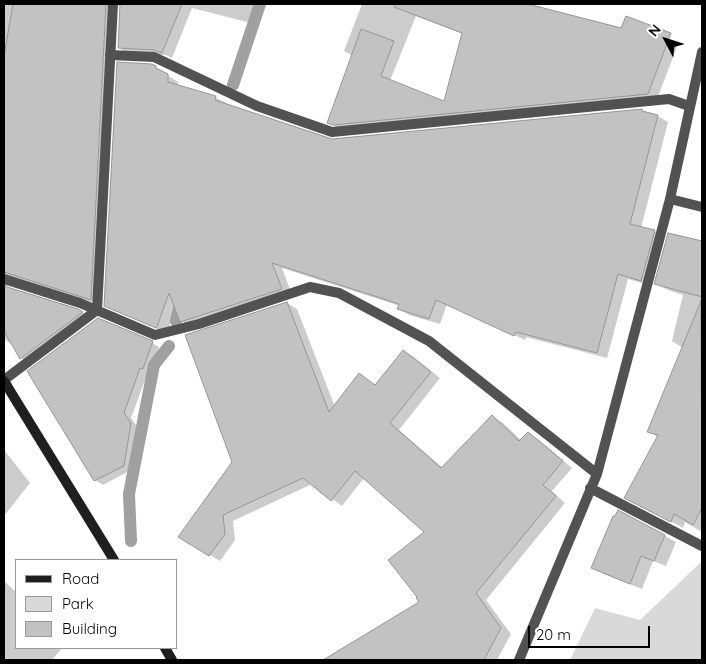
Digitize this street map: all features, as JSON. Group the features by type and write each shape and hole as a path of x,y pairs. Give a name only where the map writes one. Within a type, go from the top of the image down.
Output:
{"street":[{"path":"97,310 113,4"},
{"path":"519,660 597,474 670,199 702,52"},
{"path":"110,54 154,57 257,106 332,132 669,100 689,106"},
{"path":"670,199 702,207"},
{"path":"4,279 80,303 155,335 199,324 310,288 339,293 429,341 597,474"},
{"path":"97,310 4,380 113,559"},
{"path":"590,488 702,546"},
{"path":"166,649 172,660"}],"green space":[{"path":"700,563 702,564 702,660 570,660 595,608 640,620"}],"building":[{"path":"13,4 106,4 91,300 4,272 4,56"},
{"path":"120,4 182,4 162,53 154,50 118,48"},
{"path":"395,4 528,4 621,28 626,16 671,33 648,94 333,125 327,123 361,29 394,41 381,76 444,101 462,33 394,7"},
{"path":"117,62 152,64 168,74 168,82 216,96 215,100 332,139 642,109 642,111 658,115 630,224 655,230 641,281 618,274 597,353 516,332 514,336 436,300 429,319 397,309 399,304 272,263 282,289 180,322 169,293 156,328 104,306"},
{"path":"668,233 702,241 702,297 654,284"},
{"path":"4,286 83,312 20,359 4,331"},
{"path":"701,301 702,508 693,525 674,514 671,522 624,498 658,435 647,432"},
{"path":"287,302 329,412 359,373 375,385 403,350 431,372 390,423 441,468 492,415 519,441 528,432 563,461 543,485 556,496 476,593 501,628 484,660 323,660 419,602 388,560 424,532 355,471 331,501 303,478 223,515 225,534 209,556 178,537 232,462 185,335"},
{"path":"98,318 153,341 143,369 140,368 124,413 131,423 124,466 94,481 27,371"},
{"path":"618,510 665,535 654,561 641,556 630,584 591,568 613,516 615,516"}],"waterway":[{"path":"233,85 260,4"},
{"path":"176,321 181,300"},
{"path":"131,541 129,494 154,365 169,346"}]}
